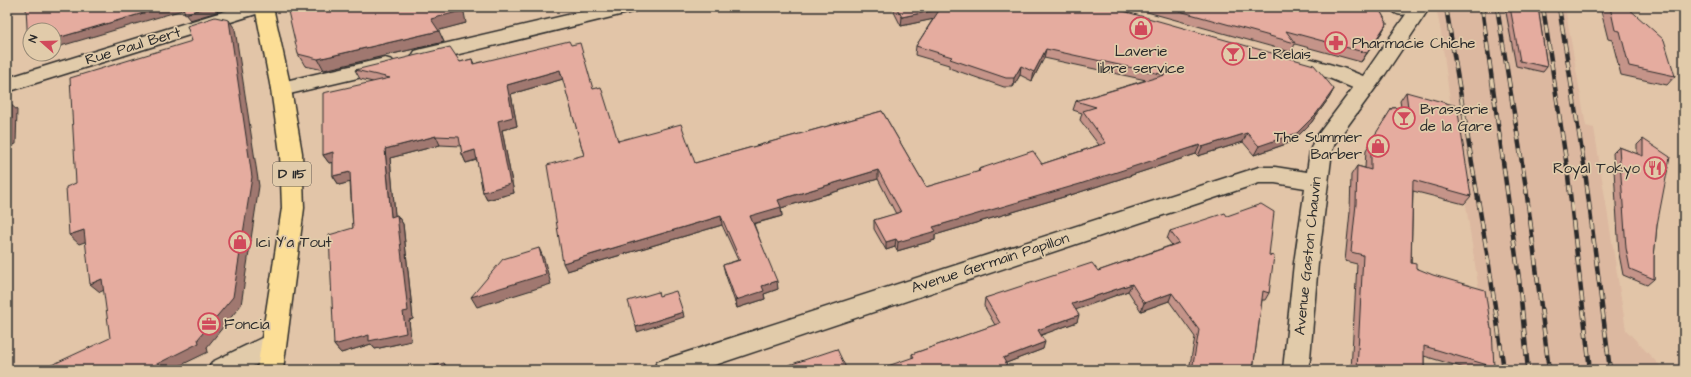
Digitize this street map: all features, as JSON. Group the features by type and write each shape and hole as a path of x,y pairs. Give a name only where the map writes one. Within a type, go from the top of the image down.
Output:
{"main road":[{"name":"D 115","path":"264,7 281,89 291,153 293,208 270,370"}],"street":[{"name":"Rue Paul Bert","path":"7,85 259,7"},
{"path":"281,89 628,7"},
{"name":"Avenue Gaston Chauvin","path":"1296,370 1321,151 1325,140 1421,7"},
{"path":"1268,54 1336,73 1366,85"},
{"name":"Avenue Germain Papillon","path":"674,369 1259,175 1275,175 1317,182"},
{"path":"221,370 274,343"}],"shaded area":[{"path":"1436,7 1565,7 1586,126 1594,128 1626,330 1664,370 1491,370"}],"building":[{"path":"26,7 164,7 62,37 62,22 27,22"},
{"path":"183,7 206,7 185,14"},
{"path":"287,7 460,7 461,11 431,19 439,31 318,59 298,54"},
{"path":"896,7 1109,7 1314,65 1334,89 1316,114 1297,133 1259,146 1247,133 1202,147 1200,145 1080,184 933,227 936,231 898,242 896,239 886,242 874,220 901,212 878,170 778,200 781,207 750,216 777,281 762,286 764,291 736,300 723,265 740,260 721,216 563,263 547,165 584,155 560,70 507,85 513,117 498,121 510,184 483,192 475,150 462,154 459,137 436,136 385,149 391,217 397,215 408,311 403,312 406,333 369,341 369,335 334,345 329,235 353,228 350,172 333,176 333,152 323,155 323,93 390,78 355,70 450,47 460,62 472,59 473,64 569,41 571,45 580,43 593,89 601,87 618,141 681,124 695,163 882,111 926,187 980,171 979,169 1033,151 1042,164 1106,143 1083,111 1096,107 1076,101 1165,75 1046,49 1034,72 1021,66 1014,78 1006,78 950,59 952,57 916,46 940,9 902,17"},
{"path":"1165,7 1378,7 1387,23 1367,53 1286,31 1295,43"},
{"path":"1510,7 1538,7 1547,67 1520,61"},
{"path":"1610,7 1627,7 1664,40 1675,76 1629,66 1620,31 1615,30"},
{"path":"215,17 229,20 252,177 233,297 198,339 199,343 145,370 41,370 110,338 102,279 90,284 84,230 69,235 66,187 76,183 70,78 192,41 187,26"},
{"path":"1406,92 1457,106 1471,196 1413,180 1411,263 1416,264 1416,268 1433,275 1485,290 1492,329 1494,367 1424,346 1424,370 1357,370 1363,255 1351,252 1356,204 1357,166 1371,170 1371,141 1392,108 1408,107"},
{"path":"7,103 9,103 9,137 7,137"},
{"path":"1643,139 1670,157 1657,225 1654,257 1654,279 1630,269 1626,248 1619,147 1643,156"},
{"path":"1261,204 1274,212 1269,255 1274,256 1269,293 1263,291 1253,370 1192,370 1199,330 1172,293 1144,303 1132,284 1072,304 1079,315 1038,330 1045,342 1003,358 1010,370 876,370 914,357 912,354 1000,323 985,298 1092,263 1098,271 1179,243 1170,231 1225,213 1227,216"},
{"path":"539,248 546,274 471,297 503,259"},
{"path":"676,291 683,312 636,327 628,301 658,292 659,296"},
{"path":"837,349 847,370 784,370 783,367"},
{"path":"444,363 446,370 421,370"}],"railway":[{"path":"1446,7 1489,265 1504,370"},
{"path":"1482,7 1519,279 1528,370"},
{"path":"1497,7 1526,188 1549,370"},
{"path":"1543,7 1567,167 1590,370"},
{"path":"1559,7 1585,171 1610,370"}],"place":[{"name":"Laverie libre service","path":"1141,28"},
{"name":"Pharmacie Chiche","path":"1336,43"},
{"name":"Le Relais","path":"1233,54"},
{"name":"Brasserie de la Gare","path":"1404,118"},
{"name":"The Summer Barber","path":"1378,146"},
{"name":"Royal Tokyo","path":"1655,168"},
{"name":"Ici Y'a Tout","path":"240,242"},
{"name":"Foncia","path":"209,324"}]}
